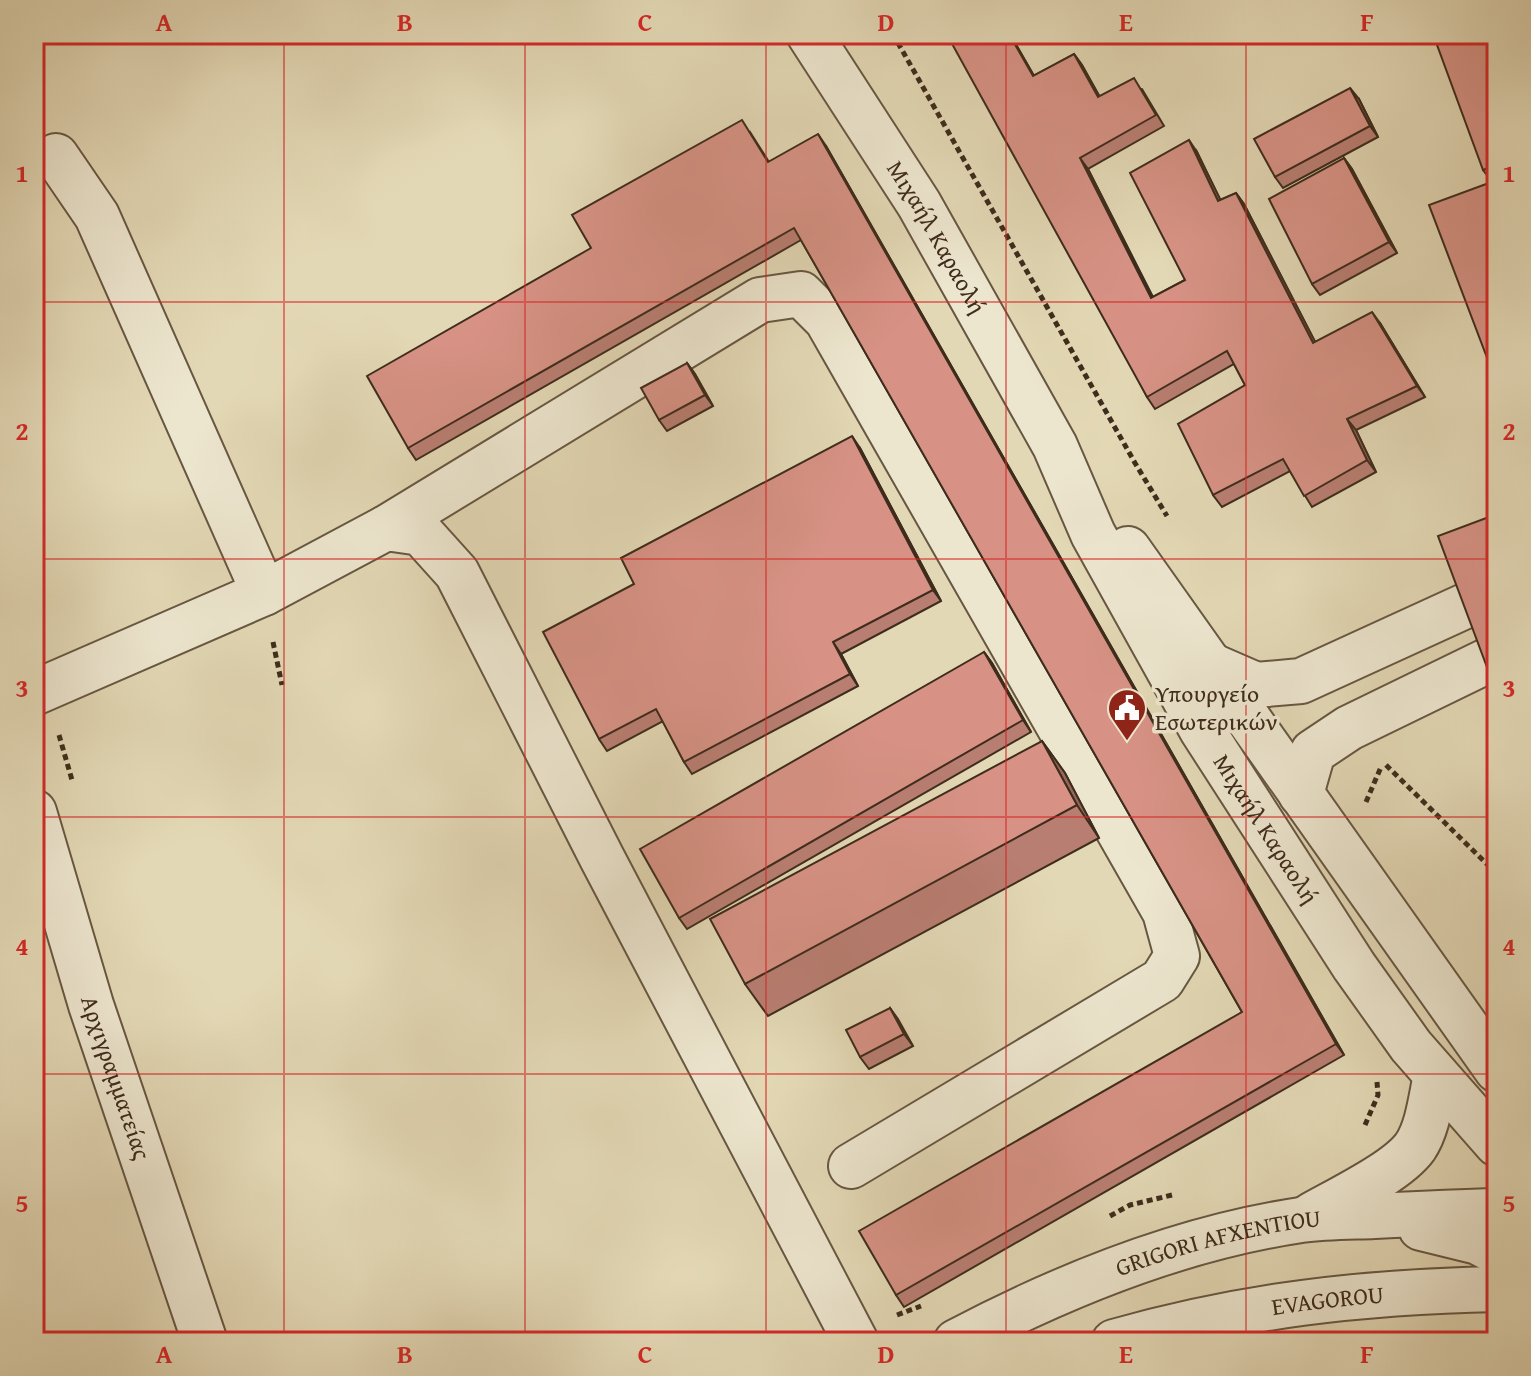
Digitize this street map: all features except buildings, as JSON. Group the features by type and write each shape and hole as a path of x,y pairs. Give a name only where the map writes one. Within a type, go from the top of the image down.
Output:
{"street":[{"name":"Μιχαήλ Καραολή","path":"809,34 919,204 1055,446 1497,1070"},
{"path":"56,156 97,216 264,593"},
{"path":"34,693 264,593 386,528 760,300 801,294 827,320 1165,912 1177,956 1162,980 851,1166"},
{"name":"Μιχαήλ Καραολή","path":"1055,446 1093,534 1202,730 1354,966 1411,1046 1497,1144"},
{"path":"386,528 421,533 457,573 609,872 856,1342"},
{"path":"1210,665 1256,685 1301,681 1476,601"},
{"path":"1301,794 1313,752 1349,728 1497,656"},
{"name":"Αρχιγραμματείας","path":"34,812 91,1005 205,1342"},
{"path":"1304,1220 1401,1161 1416,1146 1425,1123 1436,1075"},
{"name":"GRIGORI AFXENTIOU","path":"956,1342 1028,1306 1180,1247 1304,1220 1497,1211"},
{"path":"1359,1217 1437,1231 1478,1242 1497,1252"},
{"name":"EVAGOROU","path":"1114,1342 1216,1316 1299,1302 1391,1292 1497,1289"}],"path":[{"path":"893,34 1173,527"},
{"path":"1371,815 1365,803 1383,762 1497,874"}],"place":[{"name":"Υπουργείο Εσωτερικών","path":"1127,742"}]}
